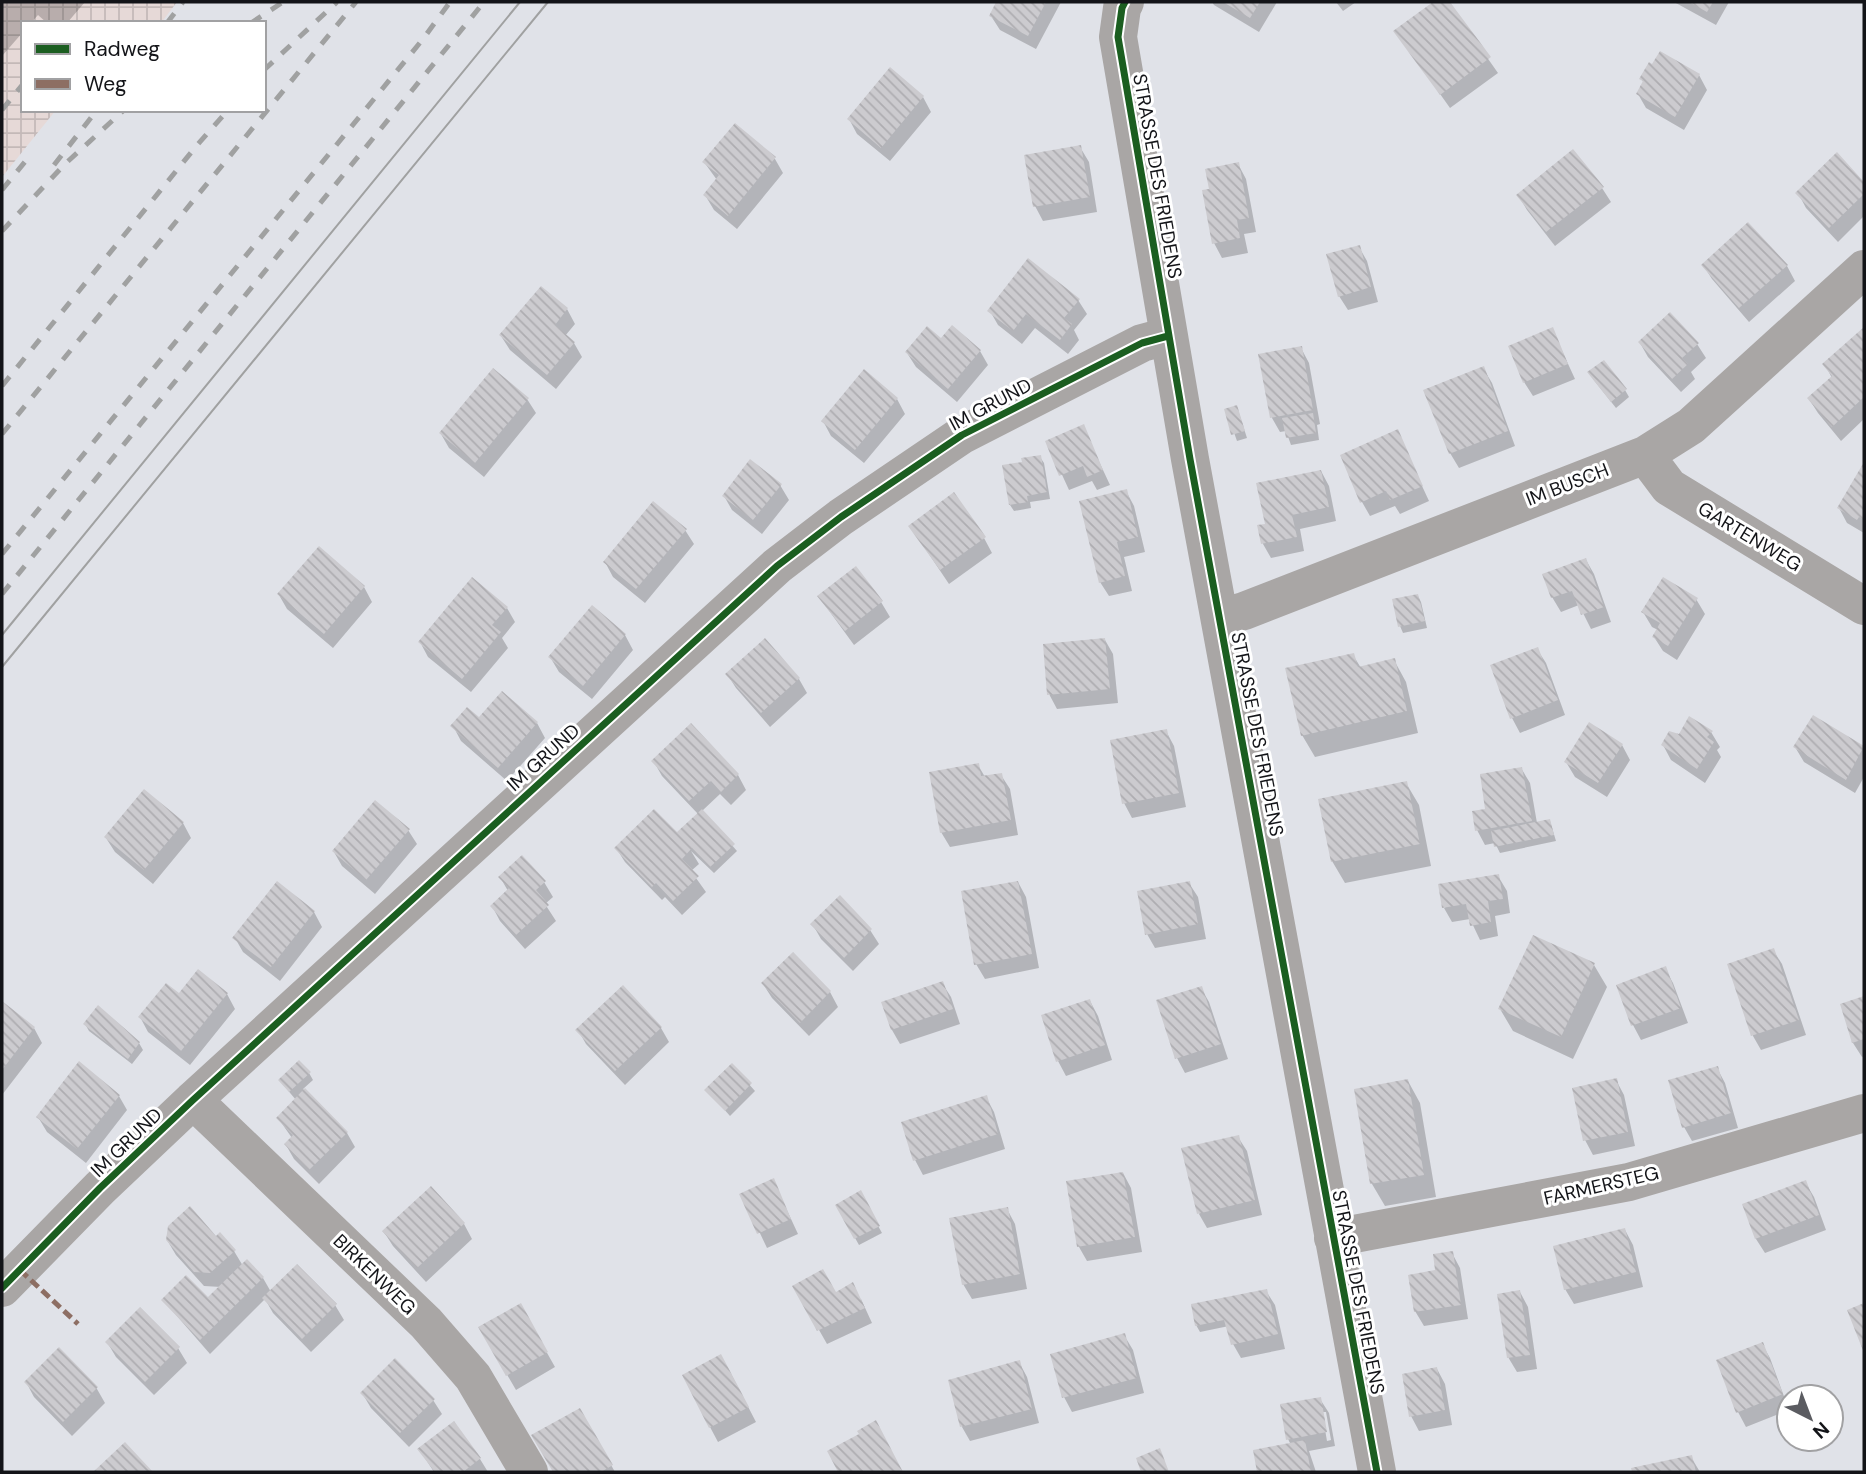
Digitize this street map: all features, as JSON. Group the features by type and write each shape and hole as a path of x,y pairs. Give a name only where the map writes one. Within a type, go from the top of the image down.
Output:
{"street":[{"name":"STRASSE DES FRIEDENS","path":"1125,2 1118,37 1168,336 1377,1472"},
{"name":"IM BUSCH","path":"1220,618 1645,455 1691,426 1864,269"},
{"name":"IM GRUND","path":"2,1288 100,1188 193,1100 777,566 841,517 962,435 1142,343 1168,336"},
{"name":"GARTENWEG","path":"1645,455 1669,487 1864,606"},
{"name":"BIRKENWEG","path":"193,1100 426,1323 472,1377 529,1472"},
{"name":"FARMERSTEG","path":"1333,1238 1629,1182 1864,1113"}],"shaded area":[{"path":"2,2 177,2 163,21 21,21 21,112 54,112 2,177"}],"building":[{"path":"996,2 1046,2 1028,36 989,16"},
{"path":"1223,2 1260,2 1250,18"},
{"path":"1433,2 1450,2 1491,57 1440,95 1393,31"},
{"path":"1689,2 1713,2 1707,12"},
{"path":"1660,51 1700,74 1675,117 1636,94 1643,81 1639,79 1649,62 1652,64"},
{"path":"890,67 924,96 881,148 847,119"},
{"path":"735,123 776,157 728,216 703,195 719,175 702,162"},
{"path":"1081,145 1090,197 1033,207 1024,155"},
{"path":"1573,149 1604,187 1546,232 1516,195"},
{"path":"1837,152 1864,182 1864,194 1829,228 1795,193"},
{"path":"1239,162 1249,218 1237,220 1240,238 1212,244 1202,190 1209,189 1205,169"},
{"path":"1748,222 1788,265 1739,308 1701,265"},
{"path":"1360,245 1371,287 1338,297 1326,254"},
{"path":"1028,258 1080,299 1064,318 1072,324 1060,340 1026,314 1013,331 987,311"},
{"path":"541,286 568,308 555,325 575,342 547,375 499,335"},
{"path":"1670,312 1699,343 1682,358 1688,364 1672,379 1638,342"},
{"path":"952,325 981,350 948,389 905,352 927,326 941,338"},
{"path":"1553,327 1568,364 1523,383 1508,346"},
{"path":"1864,327 1864,397 1832,427 1807,398 1832,376 1822,364"},
{"path":"1302,346 1313,410 1270,418 1258,354"},
{"path":"1604,360 1627,389 1611,402 1587,372"},
{"path":"1484,366 1508,431 1449,454 1423,390"},
{"path":"493,368 529,398 475,463 439,433"},
{"path":"864,369 898,398 855,450 821,421"},
{"path":"1237,405 1245,431 1231,435 1224,409"},
{"path":"1313,413 1316,433 1286,438 1282,418"},
{"path":"1084,424 1103,470 1087,477 1083,466 1059,476 1045,441"},
{"path":"1398,429 1423,486 1390,500 1386,491 1360,503 1340,455"},
{"path":"1041,455 1047,492 1027,496 1028,502 1009,505 1002,465"},
{"path":"750,459 782,484 753,520 722,496"},
{"path":"1864,462 1864,520 1859,517 1857,520 1837,508"},
{"path":"1321,470 1329,507 1292,515 1297,537 1261,544 1257,525 1265,524 1256,483"},
{"path":"1127,489 1138,537 1117,542 1125,576 1099,583 1079,501"},
{"path":"954,492 986,537 940,570 908,526"},
{"path":"653,501 687,529 636,589 603,562"},
{"path":"319,546 365,586 324,634 277,594"},
{"path":"1586,558 1604,607 1581,615 1572,591 1551,598 1542,574"},
{"path":"856,566 883,601 845,631 817,596"},
{"path":"472,577 508,607 492,625 501,632 462,679 418,642"},
{"path":"1663,577 1698,598 1668,646 1652,637 1660,623 1641,612"},
{"path":"1418,594 1425,621 1398,627 1392,599"},
{"path":"592,605 626,634 583,686 548,657"},
{"path":"765,638 800,678 761,713 725,674"},
{"path":"1105,638 1110,689 1047,695 1043,644"},
{"path":"1538,647 1558,700 1510,719 1490,665"},
{"path":"1354,653 1358,667 1395,658 1407,711 1301,736 1285,668"},
{"path":"502,691 538,722 498,768 450,726 467,707 479,717"},
{"path":"1813,715 1864,746 1846,780 1793,747"},
{"path":"1689,716 1713,731 1707,737 1714,742 1697,769 1661,745 1669,731 1679,734"},
{"path":"1589,722 1623,744 1598,783 1564,762"},
{"path":"691,723 739,774 721,792 711,781 689,801 651,761"},
{"path":"1167,729 1179,793 1122,804 1110,740"},
{"path":"979,763 981,776 1002,773 1011,820 940,833 929,772"},
{"path":"1522,767 1532,821 1475,831 1472,811 1485,809 1480,774"},
{"path":"1407,781 1420,844 1331,862 1318,799"},
{"path":"144,789 184,822 144,870 104,837"},
{"path":"375,800 410,829 366,880 332,851"},
{"path":"654,809 677,832 702,809 735,844 710,867 692,848 682,859 699,876 673,901 656,883 652,887 614,848"},
{"path":"1550,819 1554,835 1494,847 1491,831"},
{"path":"522,855 546,881 536,890 549,905 516,935 490,906 509,888 498,877"},
{"path":"1499,874 1503,899 1488,901 1491,922 1470,926 1466,904 1442,908 1438,884"},
{"path":"277,881 315,911 271,967 232,938"},
{"path":"1018,881 1032,954 974,965 961,891"},
{"path":"1190,881 1198,924 1145,935 1137,891"},
{"path":"840,895 872,929 844,958 810,924"},
{"path":"1533,935 1595,963 1561,1037 1498,1009"},
{"path":"1774,948 1799,1020 1751,1036 1727,964"},
{"path":"793,952 831,991 800,1023 761,983"},
{"path":"1666,966 1681,1008 1631,1026 1616,985"},
{"path":"198,969 228,993 181,1051 138,1017 166,983 179,993"},
{"path":"943,981 953,1009 891,1030 881,1002"},
{"path":"623,985 662,1027 615,1071 575,1030"},
{"path":"1202,986 1221,1044 1175,1059 1156,1000"},
{"path":"1864,996 1864,1039 1852,1043 1840,1004"},
{"path":"1090,999 1105,1045 1056,1062 1041,1015"},
{"path":"2,1001 35,1027 2,1070"},
{"path":"98,1005 140,1042 128,1059 83,1024"},
{"path":"299,1060 311,1072 289,1092 278,1080"},
{"path":"79,1061 120,1095 77,1149 36,1117"},
{"path":"732,1063 752,1083 725,1111 704,1090"},
{"path":"1718,1066 1731,1113 1682,1128 1668,1080"},
{"path":"1617,1078 1628,1132 1583,1141 1572,1088"},
{"path":"1408,1079 1424,1175 1370,1184 1354,1089"},
{"path":"305,1088 348,1132 309,1170 284,1144 293,1135 276,1118"},
{"path":"987,1095 998,1134 913,1161 901,1122"},
{"path":"1239,1135 1255,1200 1197,1214 1181,1148"},
{"path":"1123,1172 1135,1237 1077,1247 1066,1181"},
{"path":"774,1178 791,1219 757,1234 739,1194"},
{"path":"1806,1180 1819,1215 1755,1239 1742,1204"},
{"path":"431,1186 465,1223 417,1268 382,1231"},
{"path":"861,1190 880,1226 854,1239 835,1205"},
{"path":"190,1206 216,1236 220,1232 236,1250 210,1273 194,1272 166,1240 168,1226"},
{"path":"1008,1207 1020,1274 962,1285 949,1218"},
{"path":"1625,1228 1636,1272 1564,1290 1553,1246"},
{"path":"1453,1251 1461,1305 1414,1312 1408,1275 1435,1270 1433,1254"},
{"path":"247,1259 264,1277 200,1340 161,1300 186,1275 208,1297"},
{"path":"297,1264 337,1304 302,1339 262,1298"},
{"path":"823,1269 836,1292 853,1282 865,1308 817,1331 792,1286"},
{"path":"1267,1289 1278,1334 1231,1345 1224,1320 1195,1326 1191,1304"},
{"path":"1520,1290 1530,1355 1507,1358 1497,1294"},
{"path":"521,1303 548,1352 506,1376 478,1327"},
{"path":"1864,1303 1864,1353 1847,1310"},
{"path":"140,1307 180,1347 145,1382 105,1342"},
{"path":"1125,1333 1137,1378 1062,1398 1050,1354"},
{"path":"1763,1342 1779,1383 1775,1383 1775,1397 1736,1413 1716,1360"},
{"path":"59,1347 98,1387 63,1422 24,1382"},
{"path":"721,1354 749,1407 709,1428 682,1375"},
{"path":"395,1358 435,1399 400,1433 360,1393"},
{"path":"1020,1360 1032,1409 960,1427 948,1380"},
{"path":"1437,1367 1445,1410 1409,1417 1402,1374"},
{"path":"1321,1397 1327,1432 1286,1440 1280,1404"},
{"path":"580,1408 613,1465 601,1472 553,1472 531,1435"},
{"path":"876,1420 903,1472 838,1472 827,1451 859,1434 857,1431"},
{"path":"454,1421 481,1458 463,1472 435,1472 417,1449"},
{"path":"1305,1440 1311,1472 1257,1472 1253,1450"},
{"path":"125,1442 153,1472 93,1472"},
{"path":"1160,1448 1169,1472 1141,1472 1136,1458"},
{"path":"1692,1455 1696,1472 1632,1472 1631,1468"}],"tram line":[{"path":"2,635 520,2"},
{"path":"2,667 548,2"}],"railway":[{"path":"169,21 183,2"},
{"path":"254,21 283,2"},
{"path":"266,68 337,2"},
{"path":"266,112 356,2"},
{"path":"2,554 423,39 450,2"},
{"path":"2,594 484,2"},
{"path":"2,110 21,86"},
{"path":"54,165 95,112"},
{"path":"2,231 65,164 122,112"},
{"path":"2,386 226,112"},
{"path":"2,434 266,112"},
{"path":"2,190 28,158"}],"marked path":[{"path":"20,1270 78,1324"}],"cycle path":[{"path":"1125,2 1118,37 1190,459 1377,1472"},
{"path":"2,1288 100,1188 193,1100 777,566 841,517 962,435 1142,343 1168,336"}]}
